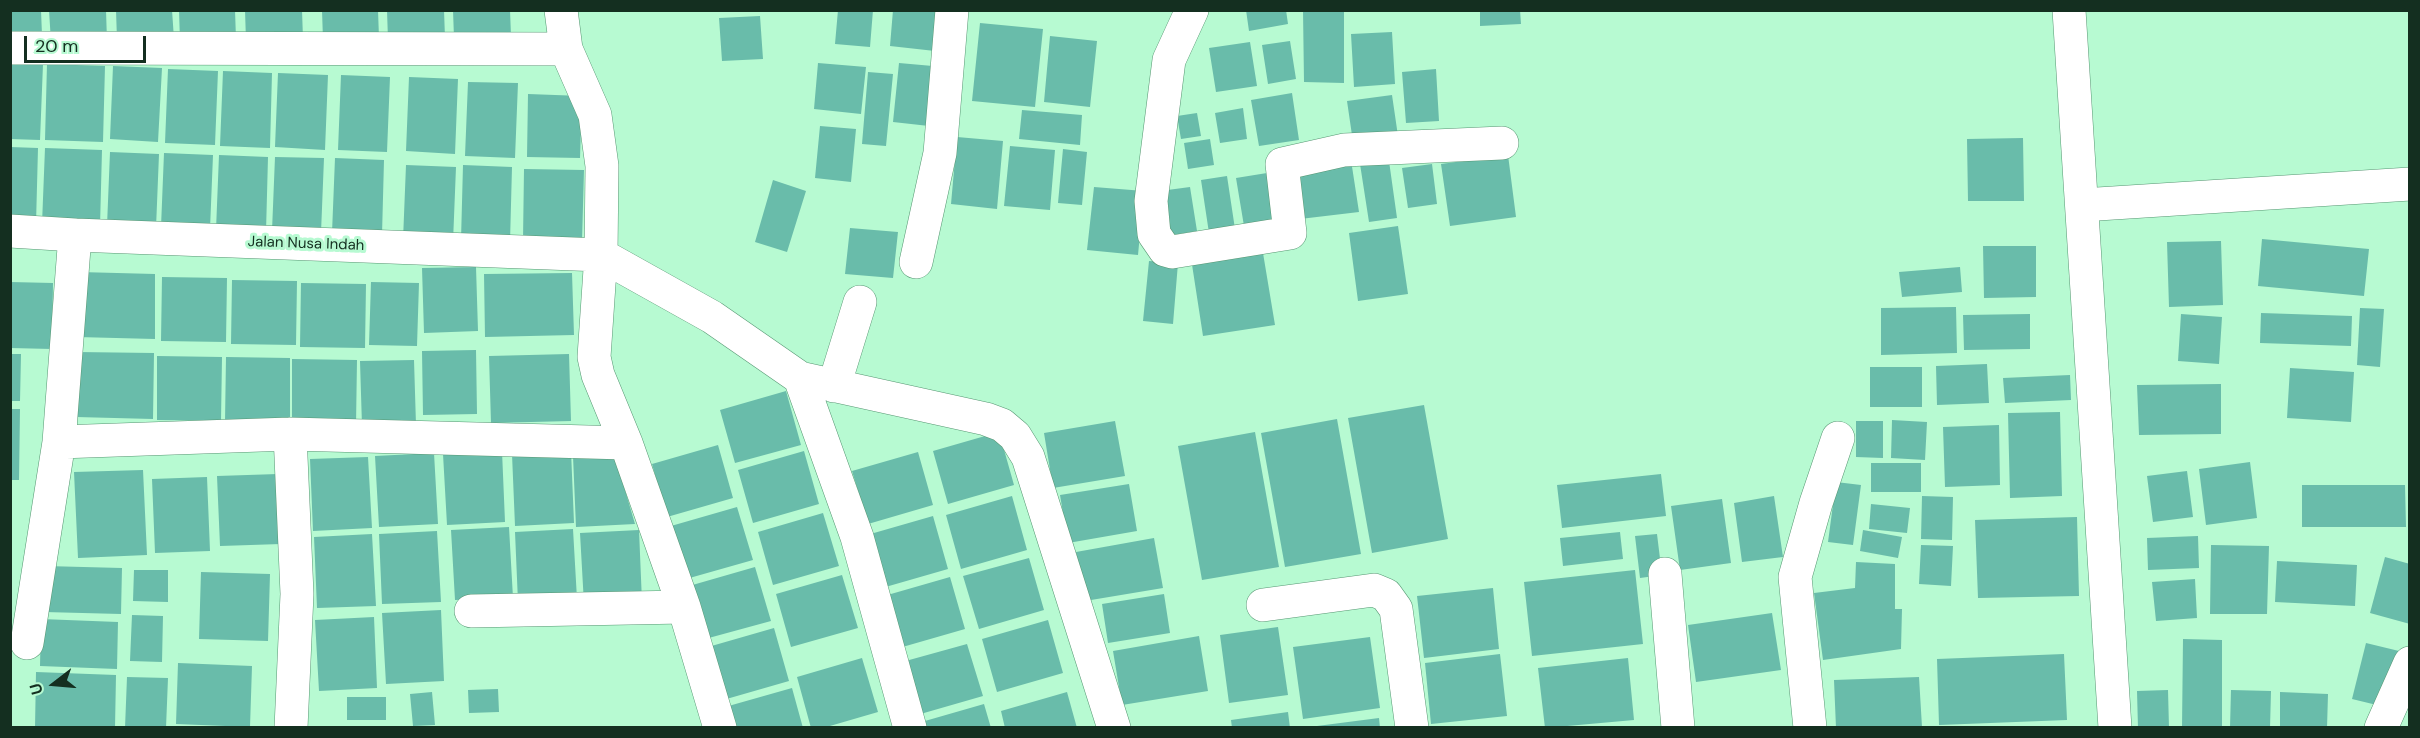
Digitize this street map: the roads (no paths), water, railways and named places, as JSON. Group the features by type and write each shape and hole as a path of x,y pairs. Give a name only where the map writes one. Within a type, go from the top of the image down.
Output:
{"street":[{"path":"561,10 566,50 596,115 602,166 601,255 594,357 598,375 626,443 684,607 720,728"},
{"path":"916,262 940,153 952,10"},
{"path":"1192,10 1169,60 1151,201 1154,234 1165,250 1172,252 1290,233 1282,164 1344,150 1502,142"},
{"path":"2069,10 2115,728"},
{"path":"10,48 566,50"},
{"path":"2082,205 2409,184"},
{"name":"Jalan Nusa Indah","path":"10,231 601,255"},
{"path":"27,643 58,442 75,235"},
{"path":"601,255 712,318 800,378 986,419 1002,425 1015,436 1028,457 1114,728"},
{"path":"834,386 860,302"},
{"path":"800,378 857,537 909,728"},
{"path":"58,442 290,434 626,443"},
{"path":"290,434 297,594 291,728"},
{"path":"1809,728 1795,578 1816,503 1838,438"},
{"path":"1665,574 1678,728"},
{"path":"1263,605 1374,590 1386,595 1396,609 1412,728"},
{"path":"471,611 684,607"},
{"path":"2381,728 2409,663"}]}
